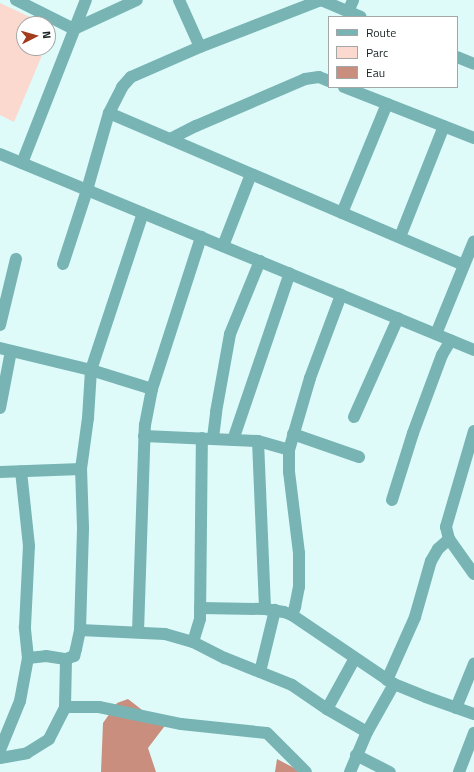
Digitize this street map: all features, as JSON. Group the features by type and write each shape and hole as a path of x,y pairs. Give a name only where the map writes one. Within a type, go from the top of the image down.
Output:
{"street":[{"path":"16,0 74,29"},
{"path":"22,163 86,0"},
{"path":"74,29 137,0"},
{"path":"179,0 200,47"},
{"path":"63,264 87,190 109,113 122,87 131,77 200,47 321,0 358,16"},
{"path":"348,12 353,0"},
{"path":"458,57 474,64"},
{"path":"170,139 196,126 305,79 318,77 328,81"},
{"path":"350,88 363,90 387,104 474,138"},
{"path":"342,213 387,104"},
{"path":"109,113 464,265"},
{"path":"400,237 444,126"},
{"path":"0,154 474,350"},
{"path":"223,246 251,174"},
{"path":"28,658 46,656 66,659 74,656 80,630 83,517 81,469 88,418 91,370 143,213"},
{"path":"138,632 144,436 152,389 201,237"},
{"path":"436,334 474,241"},
{"path":"0,325 16,259"},
{"path":"193,642 199,626 208,438 216,412 230,334 260,261"},
{"path":"233,440 290,273"},
{"path":"292,615 295,607 298,587 299,553 289,472 289,450 310,378 341,295"},
{"path":"354,417 398,318"},
{"path":"392,500 413,434 442,355 451,340"},
{"path":"0,408 5,349 91,370 152,389"},
{"path":"474,431 446,527 449,539 474,574"},
{"path":"293,434 358,458"},
{"path":"144,436 258,441 289,450"},
{"path":"258,441 270,609 260,672"},
{"path":"0,472 81,469"},
{"path":"0,750 20,701 28,658 25,627 29,546 22,471"},
{"path":"350,772 356,755 390,682 415,617 431,561 438,549 449,539"},
{"path":"200,608 270,609 292,615 390,682 474,714"},
{"path":"80,630 173,635 193,642 225,658 292,685 327,709 367,732"},
{"path":"327,709 355,658"},
{"path":"0,758 27,753 49,739 65,707 66,659"},
{"path":"456,708 474,664"},
{"path":"65,707 99,707 181,724 267,733 306,772"},
{"path":"458,772 474,733"},
{"path":"356,755 390,772"}],"green space":[{"path":"0,3 28,16 16,16 16,56 42,56 14,122 0,115"}],"water":[{"path":"128,699 146,713 167,723 148,748 156,772 101,772 103,723 117,703"},
{"path":"277,759 296,769 299,772 275,772"}]}
